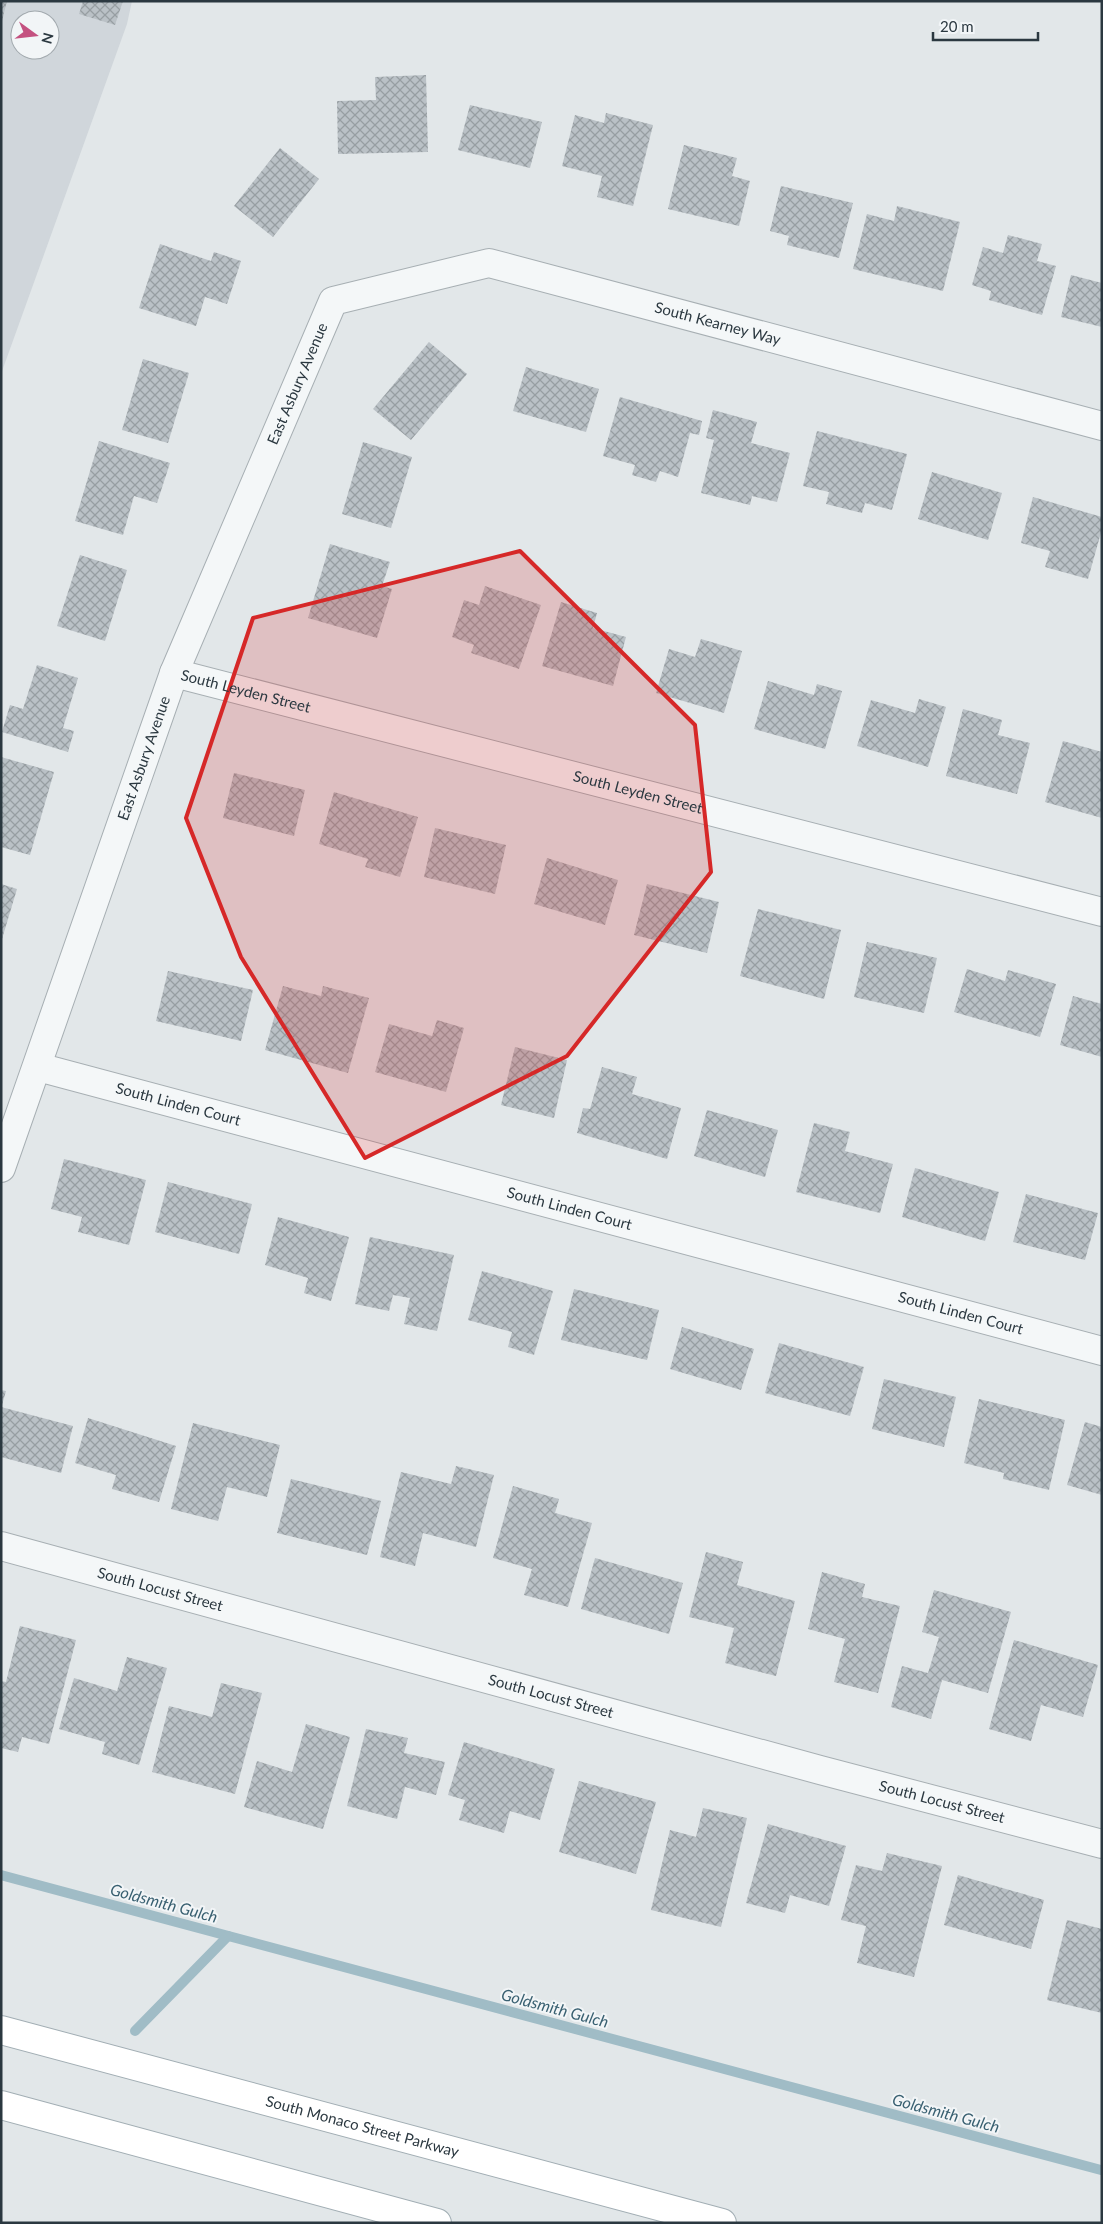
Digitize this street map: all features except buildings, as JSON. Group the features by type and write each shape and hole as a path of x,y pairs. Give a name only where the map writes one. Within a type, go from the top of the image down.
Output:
{"main road":[{"name":"South Monaco Street Parkway","path":"1,2030 722,2223"},
{"path":"1,2105 437,2223"}],"street":[{"name":"South Kearney Way","path":"333,301 489,263 1102,426"},
{"name":"East Asbury Avenue","path":"1,1168 38,1067 174,673 333,301"},
{"name":"South Leyden Street","path":"174,673 1102,912"},
{"name":"South Linden Court","path":"38,1067 1102,1352"},
{"name":"South Locust Street","path":"1,1546 820,1770 1102,1844"}],"highlighted area":[{"path":"520,551 695,725 711,872 567,1056 365,1158 241,957 186,818 253,618"}],"shaded area":[{"path":"1,1 132,1 127,24 1,374"}],"waterway":[{"name":"Goldsmith Gulch","path":"1,1875 1101,2170"},
{"path":"135,2031 228,1936"}]}
